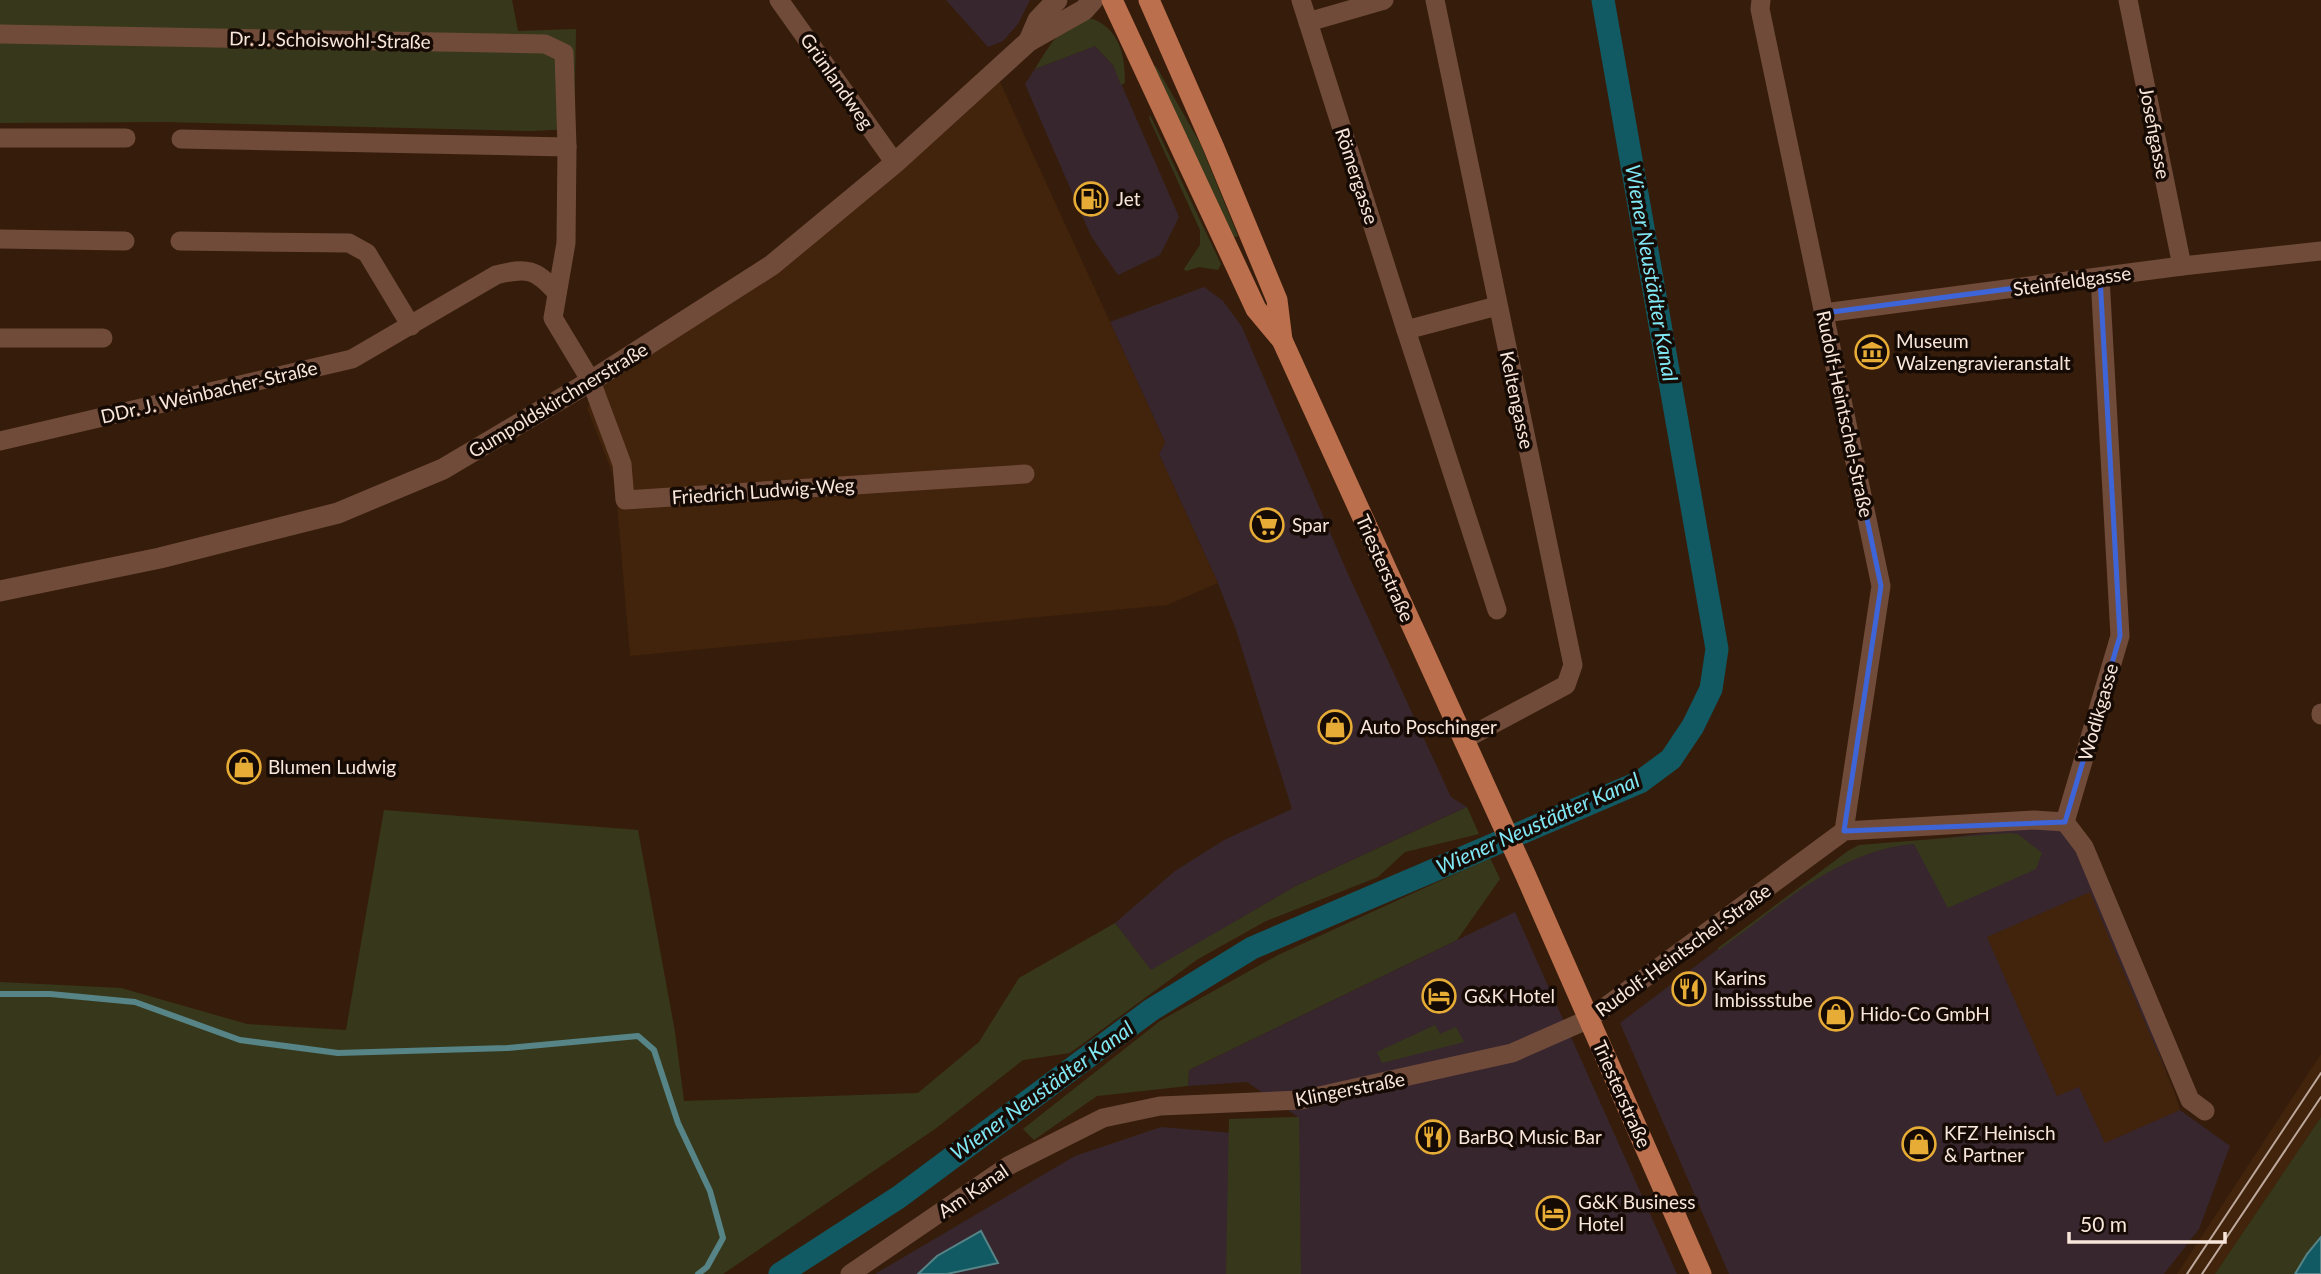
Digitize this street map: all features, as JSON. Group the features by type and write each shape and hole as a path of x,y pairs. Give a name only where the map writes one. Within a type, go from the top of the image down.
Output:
{"main road":[{"name":"Triesterstraße","path":"1112,0 1256,309 1282,340 1526,876 1701,1274"},
{"name":"Triesterstraße","path":"1149,0 1206,127 1277,300 1282,340"}],"street":[{"name":"Grünlandweg","path":"779,0 895,163"},
{"name":"Gumpoldskirchnerstraße","path":"1029,41 1038,20 1057,0"},
{"name":"Gumpoldskirchnerstraße","path":"0,591 160,558 338,513 443,469 591,382 772,265 895,163 1029,41 1084,10 1093,0"},
{"name":"Römergasse","path":"1301,0 1497,610"},
{"path":"1308,22 1384,0"},
{"name":"Keltengasse","path":"1434,0 1573,665 1566,685 1463,740"},
{"name":"Rudolf-Heintschel-Straße","path":"1589,1020 1844,831 1881,586 1763,23 1761,0"},
{"name":"Josefigasse","path":"2128,0 2182,266"},
{"name":"Dr. J. Schoiswohl-Straße","path":"0,34 544,44 564,53 566,243 553,318 591,382"},
{"path":"0,138 126,138"},
{"path":"181,139 567,147"},
{"path":"0,239 125,241"},
{"path":"180,241 349,243 367,253 411,326"},
{"name":"Steinfeldgasse","path":"1824,313 2182,266 2321,251"},
{"name":"DDr. J. Weinbacher-Straße","path":"0,442 352,359 496,275 516,270 534,271 557,292"},
{"name":"Wodikgasse","path":"2065,822 2120,636 2100,277"},
{"path":"1406,330 1497,306"},
{"path":"0,338 103,338"},
{"name":"Friedrich Ludwig-Weg","path":"591,382 622,464 625,500 1025,474"},
{"path":"1844,831 2034,820 2065,822 2084,847 2190,1100 2205,1111"},
{"name":"Klingerstraße","path":"1102,1118 1160,1106 1301,1100 1512,1053 1589,1020"},
{"name":"Am Kanal","path":"850,1274 1009,1166 1102,1118"}],"highlighted area":[{"path":"2100,277 2120,636 2065,822 1844,831 1881,586 1824,313"}],"shaded area":[{"path":"946,0 1030,0 1018,24 1003,41 988,47"},
{"path":"1095,46 1113,65 1179,217 1160,255 1118,275 1091,236 1025,84 1035,69"},
{"path":"1000,82 1165,442 1159,454 1218,583 1167,605 630,656 615,480 587,408 609,375 774,272 881,188"},
{"path":"1204,287 1223,301 1242,327 1347,572 1451,797 1467,807 1296,886 1151,971 1115,923 1175,871 1224,840 1292,809 1236,630 1218,583 1159,454 1165,442 1110,322"},
{"path":"2065,822 2084,847 2180,1110 2230,1146 2199,1229 2164,1274 1729,1274 1620,1023 1848,851"},
{"path":"2090,892 2180,1110 2105,1143 2079,1087 2057,1096 1987,937"},
{"path":"1515,912 1677,1274 1301,1274 1298,1117 1247,1082 1188,1086 1189,1070"},
{"path":"2321,1054 2321,1117 2215,1274 2177,1274"},
{"path":"1161,1127 1233,1133 1226,1274 875,1274 1075,1156"}],"green space":[{"path":"0,0 512,0 518,31 576,29 574,129 530,131 165,122 0,123"},
{"path":"1093,19 1109,30 1119,45 1124,63 1125,83 1121,85 1113,65 1095,46 1035,69 1065,29 1082,20"},
{"path":"1156,66 1200,143 1238,236 1234,237 1153,67"},
{"path":"1150,115 1221,264 1218,270 1199,267 1186,271 1184,269 1200,245 1200,230 1149,118"},
{"path":"1467,807 1479,834 1405,852 1378,877 1266,921 1198,959 1070,1053 1023,1060 935,1129 723,1274 0,1274 0,982 121,988 247,1024 346,1030 384,810 638,830 675,1032 684,1101 918,1093 979,1042 1019,978 1115,923 1151,970 1296,886"},
{"path":"2018,834 2042,853 2036,869 1948,908 1914,844 1860,857 1835,869 1810,883 1719,950 1718,948 1859,845"},
{"path":"1490,858 1500,879 1457,940 1189,1070 1188,1086 1097,1096 1034,1140 1023,1129 1160,1021 1278,955"},
{"path":"1435,1025 1440,1034 1456,1027 1464,1042 1382,1063 1377,1052"},
{"path":"1299,1117 1301,1274 1226,1274 1229,1119"},
{"path":"2321,1117 2321,1237 2295,1274 2215,1274"}],"water":[{"path":"981,1231 998,1263 947,1274 918,1274 937,1256"},
{"path":"2321,1237 2321,1274 2295,1274 2307,1254"}],"waterway":[{"name":"Wiener Neustädter Kanal","path":"780,1274 899,1197 1151,1010 1252,948 1640,782 1671,759 1693,726 1711,689 1717,649 1603,0"},
{"path":"0,994 50,994 135,1002 240,1040 338,1053 507,1048 638,1036 654,1050 678,1123 710,1191 723,1238 707,1267 698,1274"}],"tram line":[{"path":"2187,1274 2321,1073"},
{"path":"2202,1274 2321,1097"}],"place":[{"name":"Jet","path":"1091,199"},
{"name":"Museum Walzengravieranstalt","path":"1872,352"},
{"name":"Spar","path":"1267,525"},
{"name":"Auto Poschinger","path":"1335,727"},
{"name":"Blumen Ludwig","path":"244,767"},
{"name":"Karins Imbissstube","path":"1689,989"},
{"name":"G&K Hotel","path":"1439,996"},
{"name":"Hido-Co GmbH","path":"1836,1014"},
{"name":"BarBQ Music Bar","path":"1433,1137"},
{"name":"KFZ Heinisch & Partner","path":"1919,1144"},
{"name":"G&K Business Hotel","path":"1553,1213"}]}
